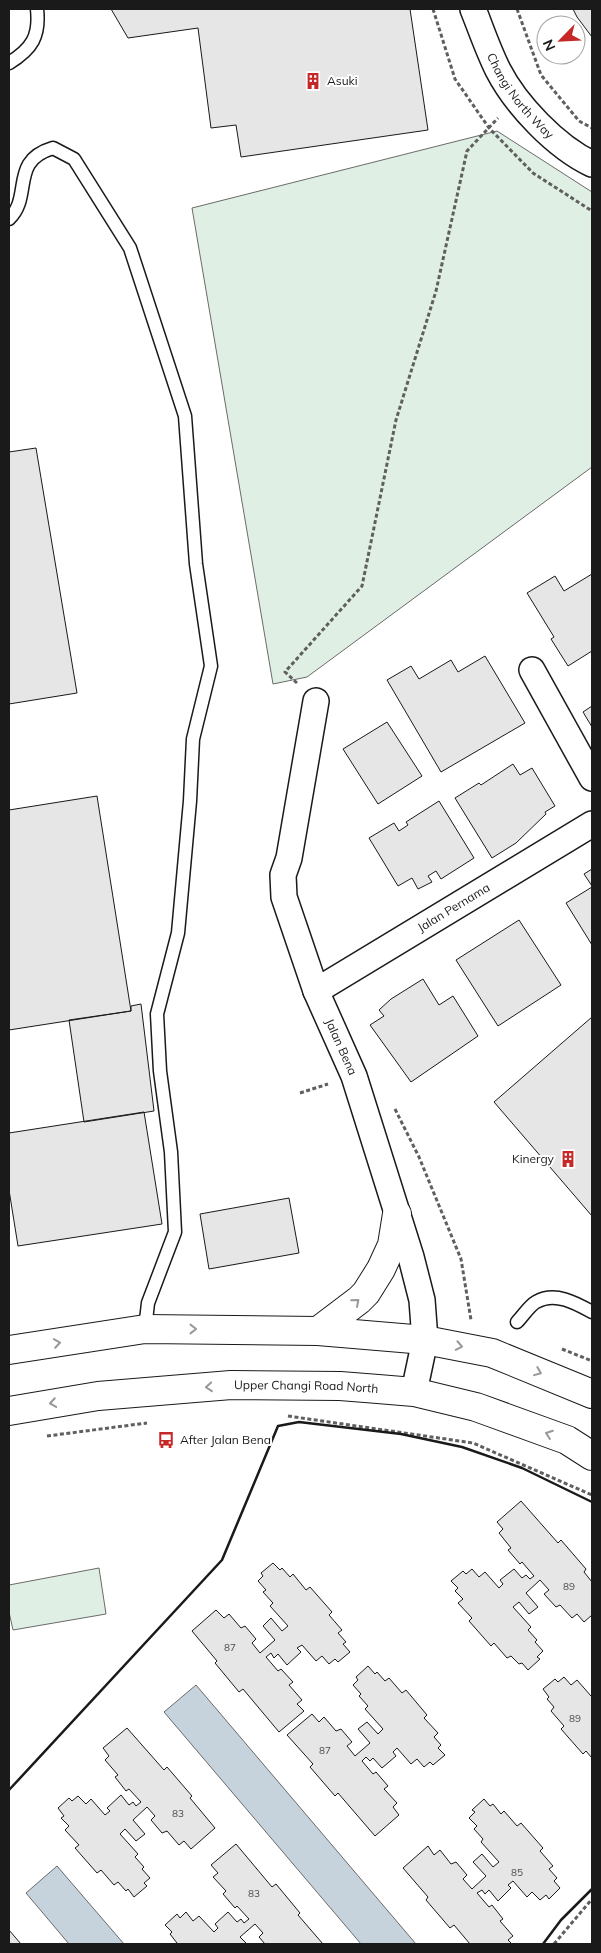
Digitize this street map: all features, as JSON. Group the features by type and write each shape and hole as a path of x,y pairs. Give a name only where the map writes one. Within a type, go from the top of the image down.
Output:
{"street":[{"name":"Changi North Way","path":"472,9 498,71 532,119 579,158 592,164"},
{"path":"532,670 592,778"},
{"name":"Jalan Bena","path":"316,702 289,858 283,874 284,897 316,991 354,1076 411,1257 422,1300 425,1340 414,1392"},
{"name":"Jalan Pernama","path":"316,991 592,824"},
{"path":"318,1331 366,1293 381,1269 392,1246 397,1214"},
{"path":"9,1350 145,1329 318,1331 425,1340 492,1353 592,1394"},
{"name":"Upper Changi Road North","path":"9,1410 98,1396 231,1385 340,1386 414,1392 476,1408 567,1440 592,1456"}],"lane":[{"path":"9,63 25,52 33,42 39,24 37,9"},
{"path":"9,219 17,204 29,162 40,152 53,148 74,159 130,248 185,416 196,564 211,666 193,738 190,801 178,933 157,1014 160,1071 171,1152 175,1232 148,1303 145,1329"},
{"path":"517,1322 536,1302 549,1298 559,1297 592,1312"}],"path":[{"path":"517,9 541,75 579,121 592,128"},
{"path":"316,702 286,672 362,586 396,420 436,291 467,151 517,98"},
{"path":"393,1106 419,1157 461,1259 471,1324"},
{"path":"283,1415 473,1443 592,1495"},
{"path":"42,1436 150,1422"},
{"path":"554,1944 592,1899"}],"green space":[{"path":"497,131 592,192 592,467 307,677 273,684 192,208"},
{"path":"99,1568 106,1614 13,1630 9,1612 9,1585"}],"shaded area":[{"path":"196,1685 416,1944 361,1944 164,1712"},
{"path":"57,1866 124,1944 69,1944 26,1893"}],"building":[{"name":"Asuki","path":"111,9 410,9 428,130 241,157 236,125 211,128 198,28 128,38"},
{"path":"573,9 592,9 592,37 586,29 586,15 576,15"},
{"path":"36,448 77,693 9,704 9,452"},
{"path":"592,574 592,651 568,666 551,639 554,637 527,593 555,576 564,591"},
{"path":"485,656 525,723 441,772 387,680 411,666 419,679 451,660 458,672"},
{"path":"592,706 592,727 583,712"},
{"path":"387,722 422,776 378,804 343,749"},
{"path":"513,764 520,775 532,768 555,806 545,812 546,814 516,843 492,858 455,798 479,783 481,785"},
{"path":"97,796 131,1011 9,1030 9,810"},
{"path":"439,801 474,858 441,879 436,871 428,876 432,882 418,889 412,878 398,886 369,838 394,823 399,831 408,825 406,822"},
{"path":"592,869 592,886 584,874"},
{"path":"592,887 592,945 566,903"},
{"path":"519,920 561,985 498,1026 456,960"},
{"path":"423,979 439,1005 453,996 478,1036 411,1082 370,1025 384,1016 379,1010 391,999"},
{"path":"141,1004 154,1111 84,1122 69,1020 131,1011 131,1006"},
{"name":"Kinergy","path":"592,1017 592,1216 494,1102"},
{"path":"144,1112 162,1224 18,1246 9,1190 9,1133"},
{"path":"289,1198 299,1253 209,1269 200,1214"},
{"path":"521,1501 558,1543 561,1540 586,1569 584,1572 592,1582 592,1615 584,1622 577,1614 572,1618 560,1605 556,1607 544,1594 549,1590 540,1580 526,1593 538,1607 529,1614 519,1602 513,1607 531,1627 528,1630 537,1640 535,1642 543,1651 537,1657 540,1659 528,1670 522,1663 519,1664 511,1656 507,1658 494,1643 491,1646 469,1621 472,1618 458,1603 463,1599 455,1591 458,1588 451,1581 463,1571 466,1574 472,1569 479,1577 485,1572 499,1588 503,1584 500,1580 514,1569 522,1578 526,1575 530,1579 534,1576 508,1550 511,1548 499,1533 503,1529 497,1522"},
{"path":"273,1563 280,1570 282,1568 290,1577 293,1574 306,1590 310,1587 332,1612 329,1615 342,1630 338,1633 346,1642 343,1644 350,1652 338,1662 335,1659 329,1664 322,1656 316,1661 302,1645 297,1648 301,1652 287,1665 278,1654 274,1658 271,1653 266,1657 278,1671 281,1669 293,1682 289,1685 302,1700 297,1704 304,1711 279,1732 243,1689 239,1692 192,1631 216,1610 224,1618 229,1614 241,1628 245,1626 256,1639 252,1643 260,1653 275,1640 263,1626 271,1618 282,1631 288,1626 270,1606 273,1603 263,1592 266,1590 258,1581 263,1576 261,1573"},
{"path":"368,1666 385,1681 389,1678 402,1693 406,1690 427,1715 424,1718 438,1733 434,1737 441,1745 438,1748 445,1755 433,1765 430,1762 424,1767 417,1759 411,1764 397,1748 393,1752 396,1756 382,1768 373,1758 370,1761 366,1757 362,1761 373,1774 376,1772 388,1786 384,1789 397,1803 393,1807 399,1815 375,1836 338,1793 335,1796 310,1767 313,1764 287,1735 312,1714 319,1722 324,1717 336,1731 341,1729 352,1742 347,1746 355,1756 370,1743 358,1729 367,1722 378,1734 383,1729 365,1709 368,1706 359,1696 361,1694 353,1685 358,1680 356,1677"},
{"path":"564,1677 571,1685 577,1680 592,1695 592,1758 586,1751 583,1754 561,1729 564,1726 551,1711 554,1707 547,1699 549,1697 543,1689 555,1679 558,1682"},
{"path":"127,1728 164,1770 167,1767 192,1796 190,1798 215,1828 191,1849 184,1841 179,1845 167,1831 162,1833 151,1820 155,1816 147,1807 133,1820 145,1834 136,1841 125,1829 120,1834 138,1854 135,1857 144,1867 142,1869 150,1878 144,1883 147,1886 134,1897 128,1889 126,1891 118,1882 114,1885 101,1870 97,1873 75,1848 79,1845 65,1830 69,1826 61,1818 64,1816 58,1808 69,1798 72,1801 78,1796 86,1804 91,1799 105,1815 110,1811 107,1808 121,1795 129,1805 133,1802 136,1806 141,1802 129,1789 126,1791 115,1777 118,1775 105,1760 109,1756 103,1748"},
{"path":"484,1799 490,1806 493,1804 501,1814 504,1811 517,1826 521,1823 543,1848 540,1851 553,1866 549,1869 557,1878 554,1881 560,1888 549,1899 546,1895 540,1900 532,1892 527,1897 513,1881 508,1885 511,1888 498,1901 489,1890 485,1894 482,1890 477,1893 489,1907 492,1905 503,1919 500,1921 513,1936 508,1940 512,1944 470,1944 454,1925 450,1928 426,1900 428,1897 403,1868 428,1846 434,1855 440,1850 451,1864 456,1862 467,1875 463,1879 472,1889 486,1876 473,1862 482,1854 493,1867 499,1862 481,1842 483,1839 474,1829 477,1826 469,1818 475,1812 472,1810"},
{"path":"236,1844 272,1887 276,1884 300,1913 298,1915 323,1944 265,1944 259,1937 263,1933 255,1924 240,1937 247,1944 176,1944 170,1934 172,1932 165,1925 177,1914 180,1918 186,1912 193,1921 199,1916 214,1932 218,1928 215,1924 228,1912 237,1922 241,1919 244,1923 249,1919 237,1906 235,1908 223,1894 226,1891 213,1877 218,1873 211,1865"},
{"path":"9,1930 21,1944 9,1944"}],"wall":[{"path":"9,1790 222,1560 278,1426 299,1422 401,1434 462,1447 522,1468 592,1502"},
{"path":"543,1944 561,1920 592,1889"}],"place":[{"name":"Asuki","path":"313,81"},
{"name":"Kinergy","path":"568,1159"},
{"name":"After Jalan Bena","path":"166,1440"}]}
